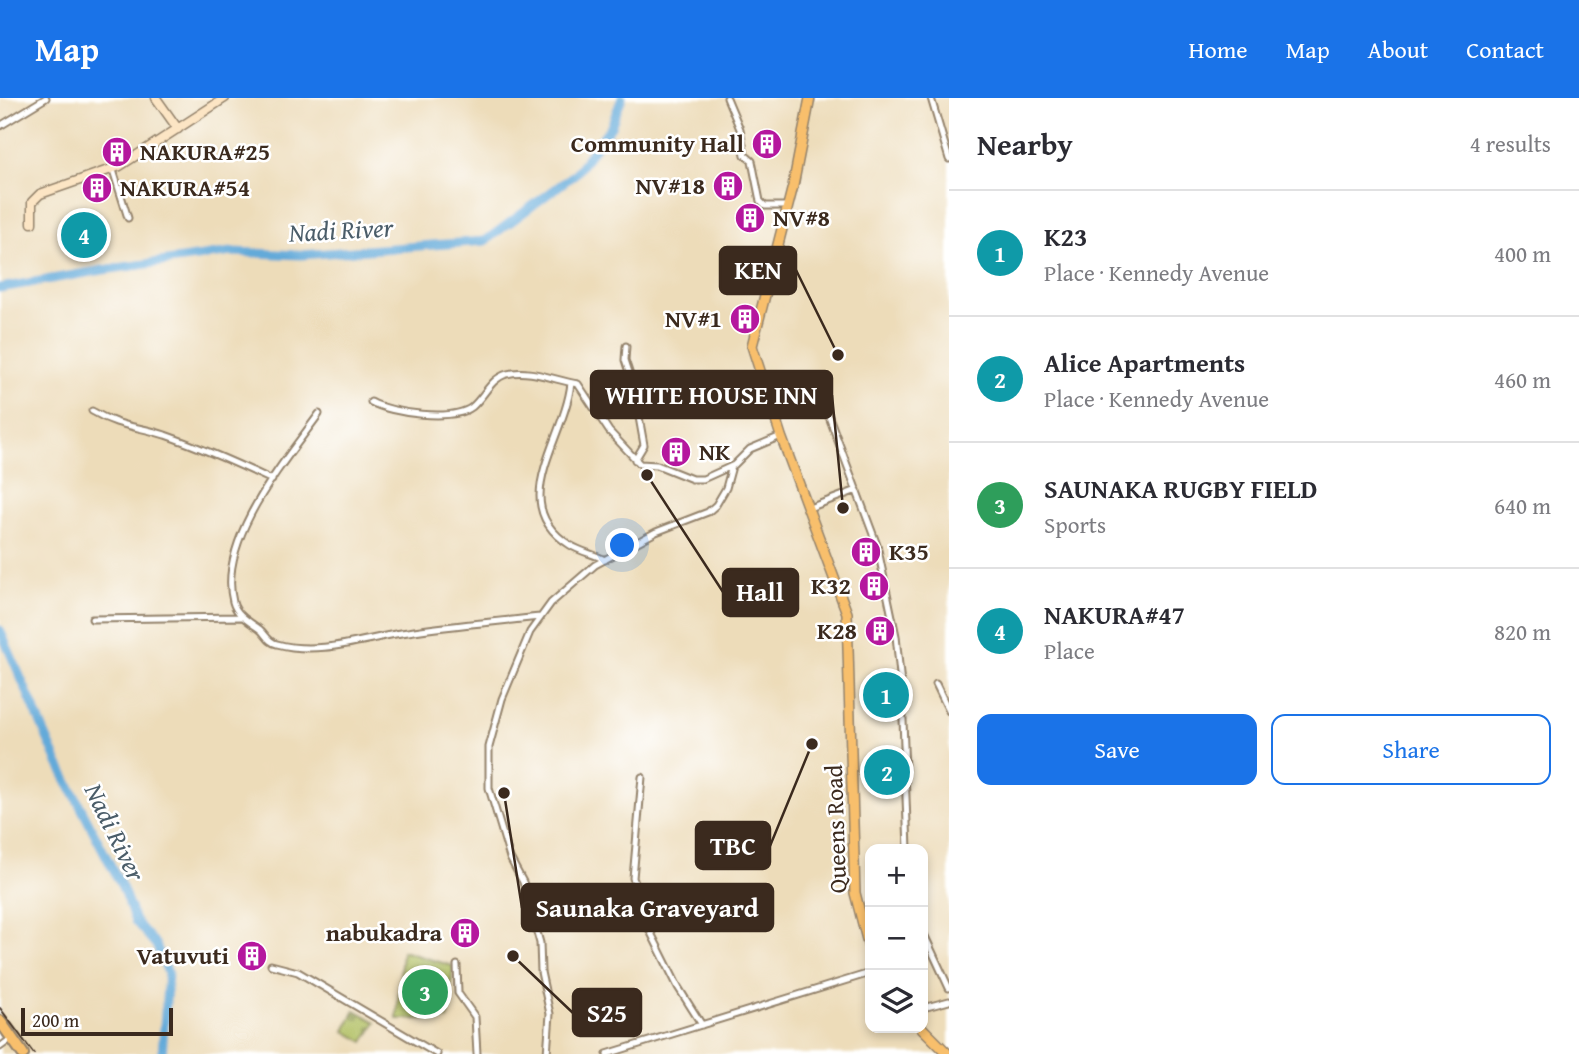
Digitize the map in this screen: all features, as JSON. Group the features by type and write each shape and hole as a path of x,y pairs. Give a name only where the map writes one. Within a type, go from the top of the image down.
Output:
{"highway":[{"path":"0,1021 23,1054"}],"main road":[{"path":"156,98 178,129"},
{"path":"32,223 32,202 40,194 113,170 225,98"},
{"name":"Queens Road","path":"810,98 788,206 752,346 781,436 847,613 855,893 865,932"},
{"path":"927,1033 948,1054"}],"street":[{"path":"0,126 46,98"},
{"path":"727,98 740,129 745,155 754,170 760,201 765,206 788,206"},
{"path":"932,98 949,159"},
{"path":"113,170 128,218"},
{"path":"626,346 625,360 640,406 639,417 644,445 635,460"},
{"path":"371,402 396,413 459,412 473,405 495,380 508,374 571,383 582,386 609,431 639,464 657,466 698,480 732,466 750,449 781,436"},
{"path":"816,382 877,545 901,666 908,844"},
{"path":"571,383 564,418 541,479 538,508 550,526 570,545 605,560"},
{"path":"92,411 115,424 161,434 219,454 272,480"},
{"path":"319,414 272,480 246,526 232,559 233,603 242,617 276,644 324,648 409,631 540,617"},
{"path":"547,1054 550,1014 541,972 540,943 523,882 510,858 492,804 488,771 489,747 502,699 530,632 540,617 570,586 605,560 656,532 708,512 716,505 726,488 732,466"},
{"path":"809,508 857,490"},
{"path":"92,619 242,617"},
{"path":"936,684 949,711"},
{"path":"642,777 633,878 645,906 650,930 678,987 702,1025"},
{"path":"928,943 949,988"},
{"path":"271,965 298,972 437,1054"},
{"path":"457,965 457,993 475,1017 477,1054"},
{"path":"607,1054 865,975"},
{"path":"928,1007 949,1001"},
{"path":"0,1047 12,1038"}],"green space":[{"path":"402,951 453,966 448,1019 397,1019"},
{"path":"355,1010 376,1022 364,1042 345,1031"}],"waterway":[{"name":"Nadi River","path":"0,288 232,252 301,255 485,241 575,174 611,126 622,98"},
{"name":"Nadi River","path":"0,630 58,763 122,887 135,921 156,945 168,973 162,1054"}],"railway":[{"path":"0,1008 34,1054"}],"place":[{"name":"Community Hall","path":"767,144"},
{"name":"NAKURA#25","path":"117,152"},
{"name":"NV#18","path":"728,186"},
{"name":"NAKURA#54","path":"97,188"},
{"name":"NV#8","path":"750,218"},
{"name":"NAKURA#47","path":"84,235"},
{"name":"NV#1","path":"745,319"},
{"name":"KEN","path":"838,355"},
{"name":"NK","path":"676,452"},
{"name":"Hall","path":"647,475"},
{"name":"WHITE HOUSE INN","path":"843,508"},
{"name":"K35","path":"866,552"},
{"name":"K32","path":"874,586"},
{"name":"K28","path":"880,631"},
{"name":"K23","path":"886,695"},
{"name":"TBC","path":"812,744"},
{"name":"Alice Apartments","path":"887,772"},
{"name":"Saunaka Graveyard","path":"504,793"},
{"name":"nabukadra","path":"465,933"},
{"name":"Vatuvuti","path":"252,956"},
{"name":"S25","path":"513,956"},
{"name":"SAUNAKA RUGBY FIELD","path":"425,992"}]}
